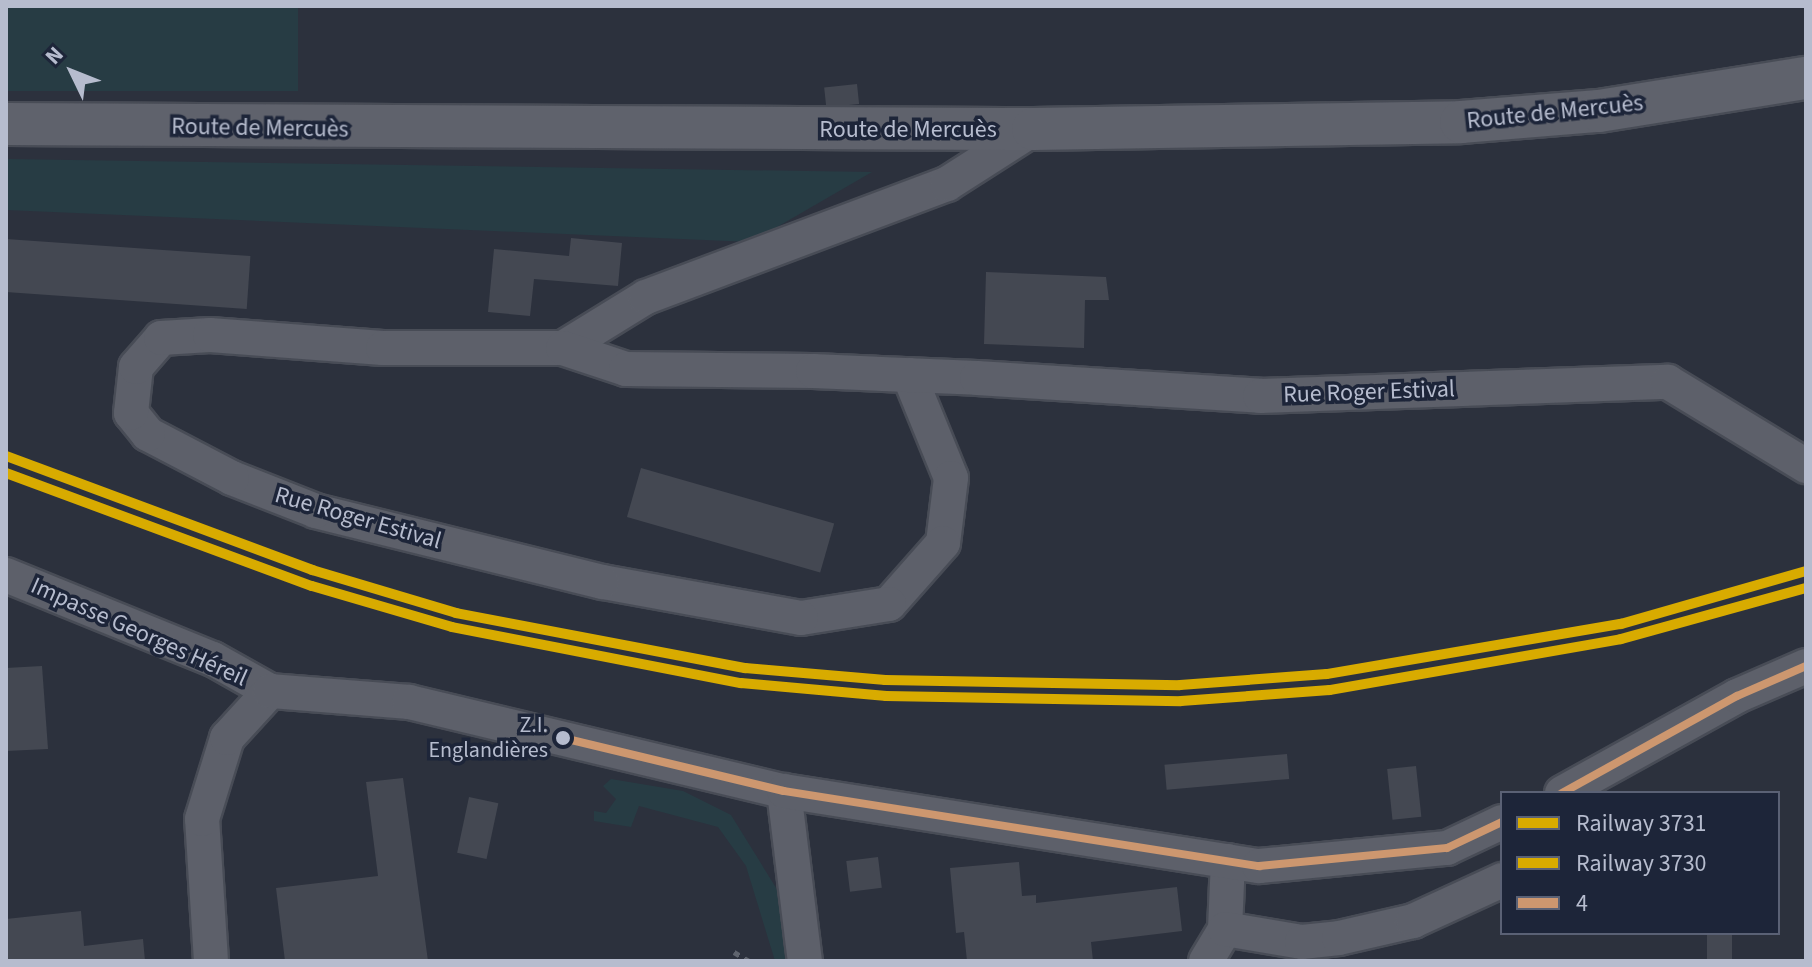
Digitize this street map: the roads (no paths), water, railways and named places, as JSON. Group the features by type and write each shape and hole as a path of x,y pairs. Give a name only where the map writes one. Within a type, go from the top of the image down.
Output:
{"main road":[{"name":"Route de Mercuès","path":"6,124 1033,129 1461,122 1599,111 1806,78"}],"street":[{"path":"563,348 646,297 947,184 1033,129"},
{"name":"Rue Roger Estival","path":"909,375 951,478 943,543 889,604 801,618 602,582 316,511 232,478 148,434 131,413 136,367 161,338 563,348 626,369 909,375 1260,396 1668,382 1806,466"},
{"name":"Impasse Georges Héreil","path":"6,575 213,659 270,691"},
{"path":"1572,791 1597,786 1737,696 1806,666"},
{"path":"211,961 202,819 227,738 270,691 409,702 784,791 1259,866 1447,848 1500,823"},
{"path":"784,791 805,961"},
{"path":"1206,961 1225,929 1228,861"},
{"path":"1225,929 1302,942 1339,938 1413,921 1500,881"}],"rail line":[{"name":"3731","path":"6,456 312,570 456,613 745,668 885,680 1180,685 1327,674 1621,624 1806,571"},
{"name":"3730","path":"6,473 312,586 452,627 741,683 886,696 1181,701 1330,690 1621,639 1806,588"}],"place":[{"name":"Z.I. Englandières","path":"563,738"}]}
